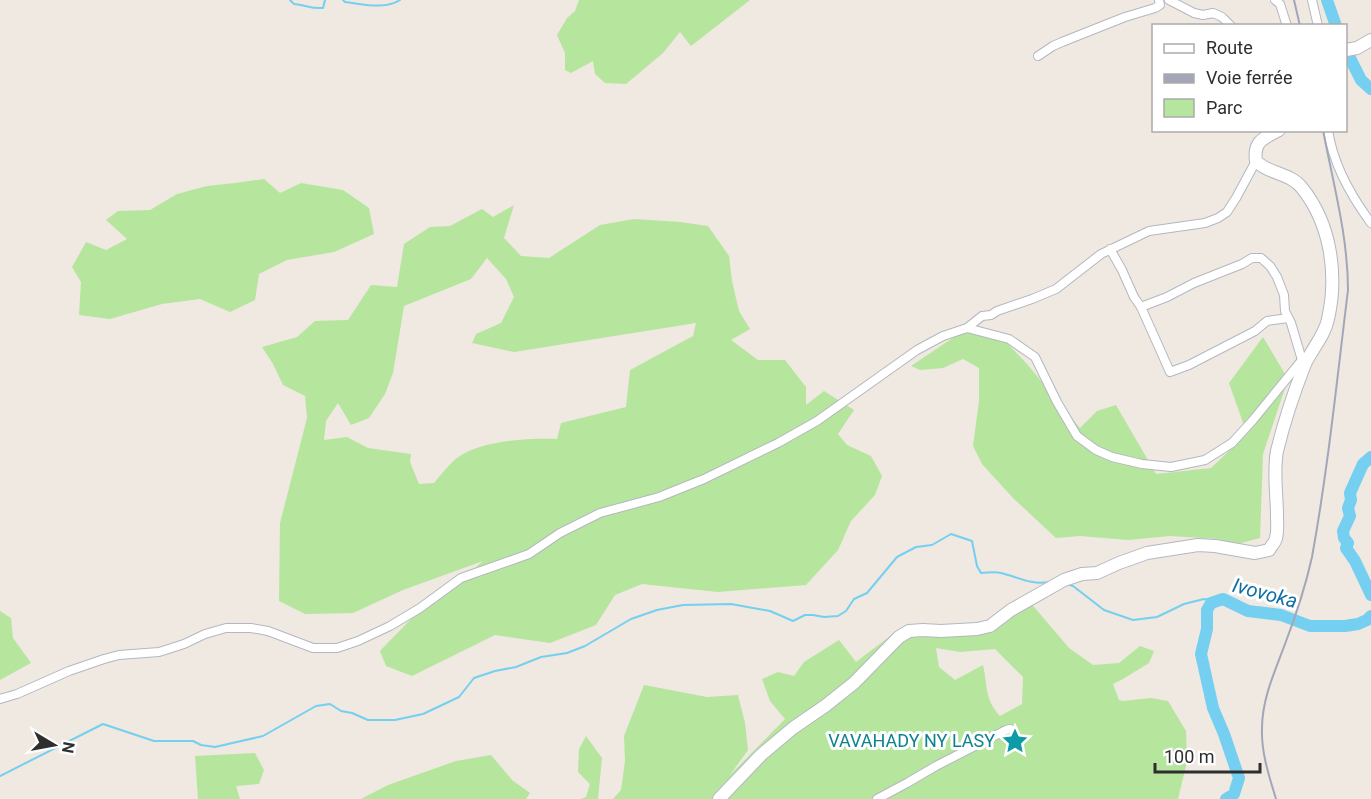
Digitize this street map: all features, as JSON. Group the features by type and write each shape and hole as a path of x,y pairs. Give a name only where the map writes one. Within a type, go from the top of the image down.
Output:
{"street":[{"path":"1038,56 1053,46 1125,17 1155,8 1160,5 1160,0"},
{"path":"1168,0 1194,13 1203,15 1213,13 1222,17 1229,24"},
{"path":"1312,0 1318,24"},
{"path":"1279,2 1286,24"},
{"path":"1351,49 1371,40"},
{"path":"0,699 104,659 159,651 226,628 268,631 313,648 337,648 358,641 420,608 461,578 529,554 560,533 600,513 659,497 704,479 778,443 817,421 917,350 943,336 967,328 982,316 991,315 1056,289 1110,249 1149,231 1218,219 1227,212 1256,161 1256,146 1276,132"},
{"path":"1328,132 1329,141 1344,179 1371,224"},
{"path":"967,328 1009,339 1035,357 1077,436 1096,450 1112,458 1171,467 1205,460 1232,443 1253,420 1304,361 1328,322 1332,266 1324,228 1302,187 1295,181 1266,169 1256,161"},
{"path":"1110,249 1141,307 1170,372 1189,365 1255,331 1267,321 1288,318"},
{"path":"719,799 761,755 854,683 899,636 909,631 977,629 990,626 1011,610 1059,583 1082,574 1097,573 1147,553 1198,545 1255,553 1269,550 1276,540 1278,527 1276,455 1304,361 1285,311 1284,295 1277,276 1261,258 1252,258 1141,307"},
{"path":"877,799 936,766 1011,729"}],"green space":[{"path":"579,0 750,0 691,46 680,32 663,53 626,84 605,83 595,74 593,61 571,73 565,70 565,53 557,35 567,18 575,11"},
{"path":"264,179 280,193 301,183 343,190 369,208 374,234 334,252 287,260 259,274 255,300 230,312 200,299 162,304 110,319 79,315 81,282 72,267 86,242 106,250 127,239 106,220 118,211 150,210 177,194 207,186"},
{"path":"514,205 504,238 521,256 549,258 600,225 634,219 708,226 729,256 739,311 750,329 731,340 758,360 785,360 806,387 806,405 824,391 854,410 838,434 847,445 871,456 882,476 875,495 851,521 838,550 806,585 718,592 642,584 615,595 596,625 550,643 495,635 412,676 386,666 380,651 410,620 483,561 403,590 353,613 305,614 279,601 280,523 307,418 305,396 283,385 262,347 297,337 315,321 348,320 371,285 397,287 404,244 430,227 450,226 482,209 493,217","holes":["487,258 506,279 514,297 501,323 476,334 472,343 514,352 696,323 693,336 630,370 626,407 561,423 557,439 507,441 482,446 453,461 434,483 419,484 410,462 411,454 368,448 347,437 324,440 326,421 338,403 351,425 369,418 385,394 393,373 404,306 471,279"]},
{"path":"963,331 1005,341 1080,428 1097,411 1116,405 1156,474 1211,468 1247,434 1229,383 1263,337 1288,379 1263,454 1260,538 1234,545 1218,539 1170,536 1128,540 1080,536 1056,538 1013,498 982,464 973,446 979,401 979,368 963,359 943,368 920,370 911,366"},
{"path":"1029,601 1069,648 1093,665 1119,663 1140,646 1154,651 1149,663 1113,684 1119,700 1151,698 1168,701 1186,731 1187,762 1178,799 613,799 621,790 625,761 624,736 644,685 707,697 738,695 745,723 748,750 730,775 785,719 770,701 762,679 778,672 794,676 804,662 839,640 856,662 898,630 977,629","holes":["936,648 960,652 995,649 1023,677 1022,704 1000,716 987,692 983,665 955,680 939,667"]},
{"path":"0,611 11,618 13,638 31,663 0,680"},
{"path":"586,736 602,758 598,799 581,799 586,797 590,784 578,772 579,749"},
{"path":"255,753 264,770 259,784 236,786 240,799 198,799 195,756"},
{"path":"491,755 512,780 530,793 526,799 361,799 388,785 456,761"}],"waterway":[{"path":"290,0 294,4 319,8 323,8 325,0"},
{"path":"343,0 381,6 400,0"},
{"name":"Ivovoka","path":"1327,0 1335,24"},
{"name":"Ivovoka","path":"1347,52 1361,80 1371,89"},
{"name":"Ivovoka","path":"1371,457 1363,464 1350,493 1351,500 1348,508 1350,516 1343,531 1348,543 1346,548 1355,561 1371,595"},
{"path":"0,776 103,724 154,741 193,741 215,747 263,736 316,706 330,704 341,711 368,720 395,720 423,714 459,697 474,678 516,667 541,657 567,653 585,646 631,619 657,610 683,605 731,604 770,611 793,621 805,615 838,616 846,611 854,599 867,593 897,557 916,547 932,545 951,534 972,541 977,566 981,573 999,572 1030,582 1049,582"},
{"path":"1066,584 1073,586 1104,610 1133,620 1157,617 1184,604 1204,599 1217,601"},
{"name":"Ivovoka","path":"1226,799 1234,794 1239,778 1213,708 1201,654 1207,629 1207,610 1211,603 1223,599 1248,611 1281,615 1310,626 1358,624 1371,616"}],"railway":[{"path":"1294,0 1300,24"},
{"path":"1276,799 1264,755 1262,737 1264,706 1312,557 1328,457 1348,290 1343,230 1323,132"}],"place":[{"name":"VAVAHADY NY LASY","path":"1015,741"}]}
